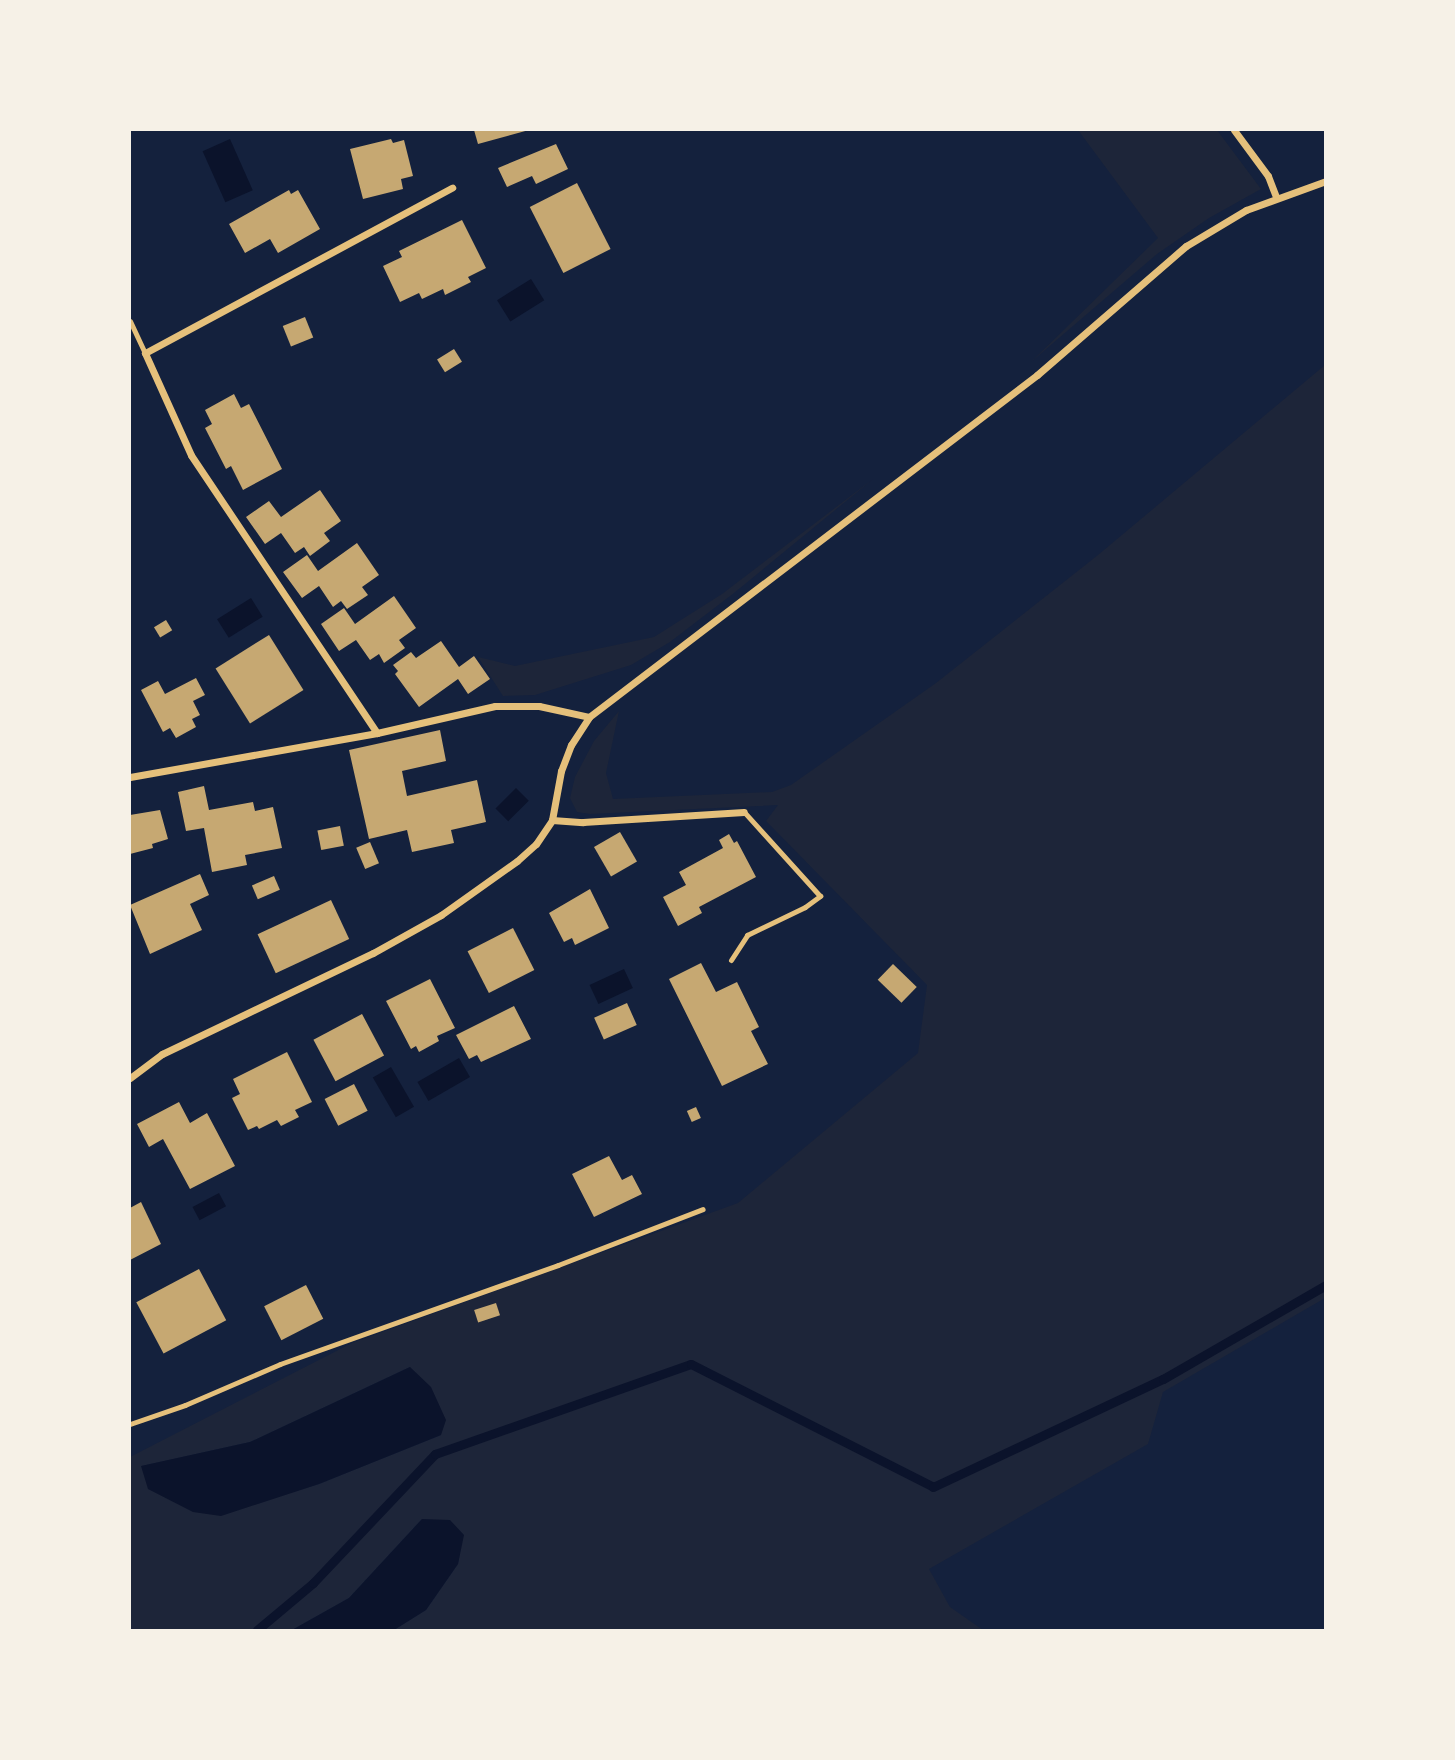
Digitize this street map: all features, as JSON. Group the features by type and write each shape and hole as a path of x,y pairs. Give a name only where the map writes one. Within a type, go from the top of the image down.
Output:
{"street":[{"path":"1234,130 1268,176 1276,197"},
{"path":"130,1078 162,1054 373,953 442,915 517,861 536,844 552,820 561,771 571,745 589,717 1037,375 1186,246 1219,224 1276,197 1325,181"},
{"path":"377,733 191,455 145,353 452,188"},
{"path":"130,777 377,733 495,706 539,706 589,717"},
{"path":"552,820 583,822 744,812"}],"lane":[{"path":"130,321 145,353"},
{"path":"731,960 747,935 805,907 820,896 744,812"},
{"path":"130,1424 185,1405 280,1364 558,1265 703,1209"}],"shaded area":[{"path":"1078,130 1217,130 1261,189 1209,218 1157,254 1031,362 1158,238"},
{"path":"230,139 253,190 225,202 203,151"},
{"path":"531,279 544,300 510,321 497,300"},
{"path":"1325,365 1325,1298 1163,1392 1148,1444 929,1569 950,1607 983,1630 394,1630 426,1610 458,1564 463,1535 422,1519 349,1598 292,1630 130,1630 130,1457 352,1343 738,1203 918,1053 927,985 766,821 778,805 590,814 577,812 570,798 575,777 594,741 619,711 606,773 613,799 772,792 791,785 936,683 1098,555","holes":["410,1367 441,1435 319,1484 286,1494 142,1466 250,1442"]},
{"path":"873,479 734,593 670,642 631,665 535,695 503,696 478,657 515,666 654,637 722,594"},
{"path":"251,598 263,617 229,638 217,619"},
{"path":"516,788 529,801 508,821 495,809"},
{"path":"624,969 633,988 598,1004 590,985"},
{"path":"459,1058 470,1077 428,1101 417,1082"},
{"path":"391,1067 414,1107 396,1117 373,1078"},
{"path":"219,1193 226,1206 200,1220 193,1207"},
{"path":"410,1367 431,1387 446,1420 441,1435 319,1484 221,1516 193,1512 148,1489 141,1466 250,1442"},
{"path":"422,1519 450,1520 464,1535 458,1564 426,1610 394,1630 292,1630 349,1598"}],"building":[{"path":"474,130 529,130 478,144"},
{"path":"391,139 393,143 404,140 413,176 401,179 403,189 363,199 350,149"},
{"path":"556,144 568,169 536,184 532,176 507,187 498,168"},
{"path":"577,183 611,249 563,273 530,207"},
{"path":"289,190 291,194 298,190 320,229 278,253 270,239 245,253 229,224"},
{"path":"462,220 486,268 468,277 471,282 445,295 443,289 422,299 419,293 400,302 383,266 402,257 399,251"},
{"path":"305,317 313,337 291,346 283,326"},
{"path":"454,349 462,362 445,372 437,360"},
{"path":"234,394 241,408 249,404 282,469 243,490 231,466 226,469 205,428 212,424 205,410"},
{"path":"320,490 341,521 324,533 330,541 310,556 304,547 295,553 281,533 265,544 246,517 269,501 281,517"},
{"path":"357,543 379,575 362,587 368,595 347,609 341,601 333,607 319,586 302,598 283,572 307,555 318,571"},
{"path":"394,596 416,628 399,640 405,648 384,663 379,654 370,660 356,640 339,651 321,624 344,608 355,624"},
{"path":"166,620 172,630 160,637 154,627"},
{"path":"269,635 303,690 250,724 216,668"},
{"path":"441,641 459,667 474,656 490,679 468,694 458,679 419,707 395,674 398,671 393,665 411,652 416,658"},
{"path":"196,678 205,695 193,701 200,715 192,719 196,727 176,738 170,728 163,732 141,690 158,681 165,694"},
{"path":"440,730 446,761 402,771 407,796 477,780 486,822 451,830 454,843 412,852 407,830 369,839 349,750"},
{"path":"204,786 209,810 253,802 255,811 273,807 282,848 245,855 247,865 212,872 204,828 186,831 178,792"},
{"path":"160,810 168,839 152,844 153,848 130,854 130,815"},
{"path":"340,826 344,846 321,850 317,830"},
{"path":"620,832 637,861 611,876 594,847"},
{"path":"729,834 734,843 737,841 756,877 699,907 702,913 678,926 663,897 686,885 679,872 723,848 719,840"},
{"path":"370,842 379,863 365,869 356,848"},
{"path":"200,874 209,895 190,904 202,930 150,954 130,905"},
{"path":"274,876 280,890 258,899 252,885"},
{"path":"590,889 609,928 575,945 572,938 564,942 549,913"},
{"path":"331,900 349,939 276,973 258,934"},
{"path":"513,928 534,970 489,993 468,951"},
{"path":"701,963 716,992 737,982 759,1027 751,1031 768,1064 722,1086 669,979"},
{"path":"893,964 917,987 901,1003 878,980"},
{"path":"430,979 455,1028 437,1036 439,1041 419,1052 416,1046 411,1049 386,1001"},
{"path":"627,1003 637,1025 604,1040 594,1018"},
{"path":"514,1006 531,1039 481,1062 477,1055 469,1059 456,1035"},
{"path":"362,1014 384,1055 336,1081 313,1040"},
{"path":"287,1052 312,1102 295,1110 299,1117 281,1126 277,1120 259,1129 257,1126 248,1130 232,1098 240,1094 233,1079"},
{"path":"354,1084 368,1111 338,1126 325,1099"},
{"path":"179,1102 190,1123 207,1113 235,1166 190,1189 163,1139 149,1147 137,1124"},
{"path":"696,1107 701,1118 692,1122 687,1111"},
{"path":"609,1156 622,1180 632,1175 642,1194 594,1217 572,1174"},
{"path":"141,1202 161,1244 130,1260 130,1208"},
{"path":"199,1269 226,1320 164,1354 136,1302"},
{"path":"306,1285 323,1319 281,1340 264,1306"},
{"path":"496,1303 500,1315 478,1322 474,1310"}],"waterway":[{"path":"257,1630 313,1583 435,1454 691,1364 933,1487 1163,1379 1326,1285"}]}
